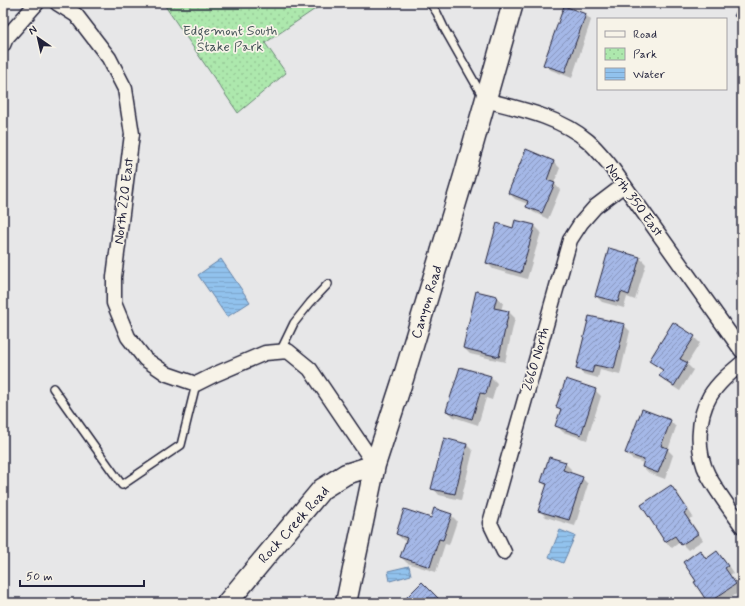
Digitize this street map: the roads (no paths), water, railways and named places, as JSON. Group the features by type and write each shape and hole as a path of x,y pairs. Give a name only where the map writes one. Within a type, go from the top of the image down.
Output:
{"main road":[{"name":"Canyon Road","path":"346,603 375,465 410,357 464,176 513,3"},
{"name":"Rock Creek Road","path":"227,603 322,489 346,474 375,465"}],"street":[{"path":"3,45 6,38 37,3"},
{"name":"North 220 East","path":"57,3 76,15 109,58 125,89 132,134 114,277 114,303 128,337 145,359 167,374 196,384"},
{"name":"North 350 East","path":"485,100 551,119 571,128 589,142 609,164 742,351"},
{"name":"2660 North","path":"504,552 490,523 570,240 581,223 595,207 624,185"},
{"path":"196,384 265,353 288,351 310,369 375,465"},
{"path":"742,364 722,380 710,396 702,416 700,437 702,457 708,475 742,526"}],"lane":[{"path":"430,3 485,100"},
{"path":"279,352 294,323 328,284"},
{"path":"53,388 122,485 181,445 196,384"}],"water":[{"path":"221,259 250,302 227,317 198,275"},
{"path":"560,530 575,536 563,563 549,557"},
{"path":"409,566 411,575 390,581 388,571"}],"park label":[{"name":"Edgemont South Stake Park","path":"230,40"}]}
